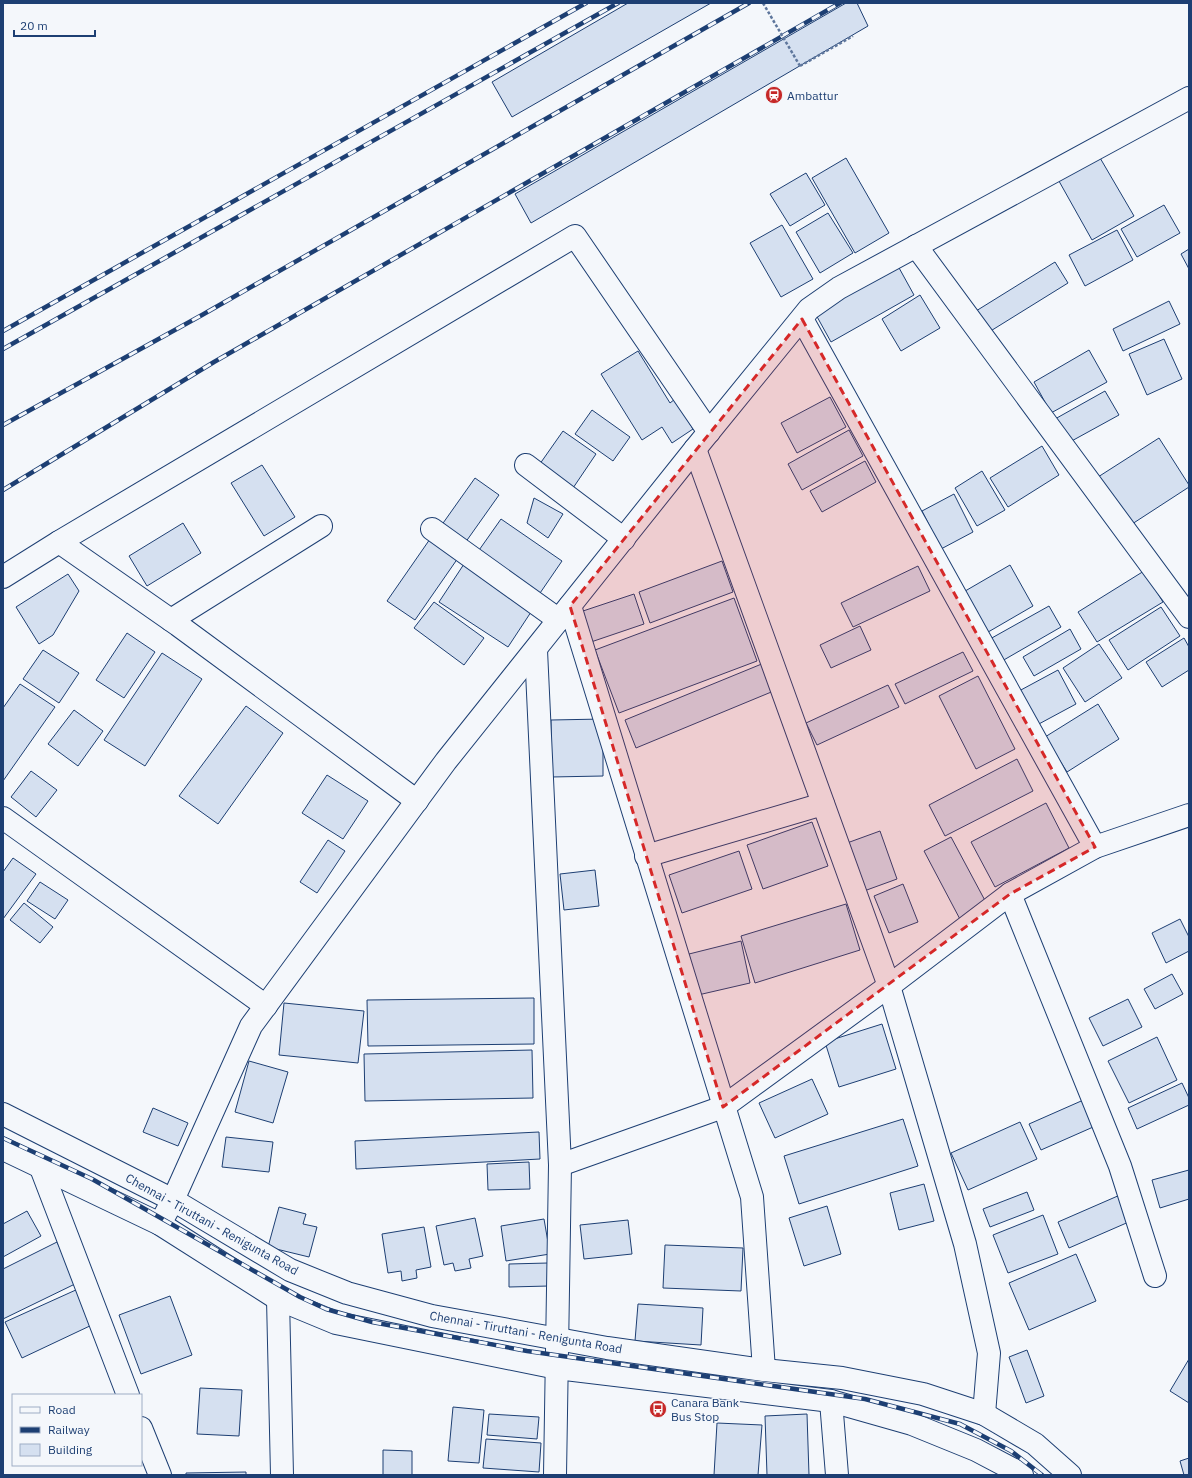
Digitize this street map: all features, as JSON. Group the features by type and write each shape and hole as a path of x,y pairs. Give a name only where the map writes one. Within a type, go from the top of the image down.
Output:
{"main road":[{"path":"160,1224 173,1200 251,1026 446,760 810,308 839,288 1189,98"},
{"path":"3,577 59,542 575,236 709,432"},
{"path":"916,246 1189,617"},
{"path":"802,319 1095,847"},
{"path":"695,449 889,986 965,1244 989,1353 984,1414"},
{"path":"526,465 624,538"},
{"path":"171,620 321,526"},
{"path":"432,529 565,613 646,856 752,1197 764,1370"},
{"path":"59,542 171,620 417,801"},
{"path":"536,650 560,1165 558,1338 554,1475"},
{"path":"646,856 823,804"},
{"path":"560,1165 723,1107 889,986 1010,894 1095,847 1189,815"},
{"path":"3,818 266,1006"},
{"path":"1010,894 1120,1166 1155,1276"},
{"name":"Chennai - Tiruttani - Renigunta Road","path":"3,1114 173,1200 290,1270 347,1293 432,1316 607,1348 764,1370 842,1378 923,1394 984,1414 1035,1444 1070,1475"},
{"name":"Chennai - Tiruttani - Renigunta Road","path":"3,1149 160,1224 278,1299 336,1323 557,1368 831,1401 912,1424 976,1450 1022,1475"},
{"path":"41,1168 128,1394"},
{"path":"278,1299 282,1475"},
{"path":"831,1401 837,1475"},
{"path":"142,1430 160,1475"}],"path":[{"path":"763,3 800,66 854,36"}],"highlighted area":[{"path":"802,319 1095,847 1010,894 723,1107 570,606"}],"building":[{"path":"628,3 711,3 512,117 492,82"},
{"path":"846,3 857,3 868,26 531,223 515,194"},
{"path":"1096,151 1134,216 1092,240 1055,174"},
{"path":"846,158 889,233 855,253 812,178"},
{"path":"806,173 825,205 790,226 770,194"},
{"path":"1164,205 1180,233 1137,257 1121,229"},
{"path":"828,213 853,253 820,273 796,232"},
{"path":"782,225 813,279 781,297 750,243"},
{"path":"1117,230 1133,260 1085,286 1069,255"},
{"path":"1189,249 1189,269 1181,254"},
{"path":"1055,262 1068,283 989,332 976,311"},
{"path":"898,266 914,295 831,342 815,313"},
{"path":"920,295 940,328 901,351 882,319"},
{"path":"1169,301 1180,324 1123,351 1113,329"},
{"path":"1164,339 1182,379 1147,395 1129,354"},
{"path":"1089,350 1107,382 1051,413 1034,382"},
{"path":"638,351 670,403 675,399 693,429 672,443 662,427 642,440 601,374"},
{"path":"1105,391 1119,415 1068,443 1055,419"},
{"path":"830,397 846,427 797,453 781,423"},
{"path":"592,410 630,437 613,461 575,434"},
{"path":"849,430 863,456 802,490 788,464"},
{"path":"563,431 596,454 571,491 537,468"},
{"path":"1159,438 1189,487 1129,526 1098,477"},
{"path":"1042,446 1059,475 1008,507 990,478"},
{"path":"865,461 876,482 822,512 810,491"},
{"path":"262,465 295,517 264,536 231,483"},
{"path":"982,471 1005,510 977,526 955,488"},
{"path":"475,478 499,495 465,543 441,526"},
{"path":"954,494 973,532 941,549 922,511"},
{"path":"534,498 563,514 548,538 527,523"},
{"path":"501,519 562,561 538,596 477,553"},
{"path":"183,523 201,553 147,586 129,556"},
{"path":"430,539 458,558 415,620 387,601"},
{"path":"722,561 733,592 650,623 639,592"},
{"path":"464,564 533,609 508,647 439,602"},
{"path":"1010,565 1033,606 983,635 960,594"},
{"path":"918,566 930,591 853,627 841,603"},
{"path":"1144,571 1163,602 1097,642 1078,612"},
{"path":"68,574 79,591 53,635 39,644 16,607"},
{"path":"634,594 644,624 588,643 577,613"},
{"path":"734,598 757,661 619,713 595,650"},
{"path":"434,602 484,638 464,665 414,628"},
{"path":"1049,606 1061,627 1002,661 990,639"},
{"path":"1161,607 1180,636 1128,670 1109,640"},
{"path":"860,626 871,650 831,668 820,645"},
{"path":"1070,629 1081,649 1034,676 1023,657"},
{"path":"127,633 155,652 124,698 96,680"},
{"path":"1184,638 1189,647 1189,670 1162,687 1146,662"},
{"path":"1099,644 1122,678 1085,702 1063,668"},
{"path":"43,650 79,673 59,703 23,679"},
{"path":"963,652 973,671 905,704 895,684"},
{"path":"162,653 202,679 145,766 104,740"},
{"path":"769,661 781,688 636,748 625,720"},
{"path":"1058,670 1076,704 1037,725 1019,691"},
{"path":"978,676 1015,749 976,769 939,696"},
{"path":"20,684 55,707 3,781 3,708"},
{"path":"888,685 899,707 817,745 806,723"},
{"path":"1098,704 1119,739 1067,772 1045,737"},
{"path":"246,706 283,733 218,824 179,796"},
{"path":"74,710 103,731 78,766 48,744"},
{"path":"603,719 603,776 551,777 551,720"},
{"path":"1017,759 1033,791 945,836 929,805"},
{"path":"31,771 57,790 36,817 11,797"},
{"path":"327,775 368,801 343,839 302,813"},
{"path":"1046,803 1069,848 995,887 971,842"},
{"path":"812,822 828,866 763,889 747,845"},
{"path":"880,831 897,879 864,891 847,843"},
{"path":"951,837 989,908 962,923 924,851"},
{"path":"328,840 345,851 317,893 300,882"},
{"path":"739,851 752,889 682,913 669,875"},
{"path":"13,858 36,874 3,919 3,872"},
{"path":"595,870 599,906 564,910 560,874"},
{"path":"40,882 68,900 55,919 27,901"},
{"path":"903,884 918,922 889,933 874,896"},
{"path":"24,903 53,927 40,943 10,920"},
{"path":"846,904 860,950 755,983 741,936"},
{"path":"1180,919 1189,937 1189,951 1166,963 1152,933"},
{"path":"741,941 750,983 698,995 689,954"},
{"path":"1172,974 1183,994 1155,1009 1144,989"},
{"path":"534,998 534,1044 368,1046 367,1000"},
{"path":"1128,999 1142,1027 1103,1046 1089,1018"},
{"path":"284,1003 364,1011 358,1063 279,1055"},
{"path":"882,1024 896,1069 839,1087 825,1042"},
{"path":"1157,1037 1177,1080 1129,1103 1108,1061"},
{"path":"532,1050 533,1098 365,1101 364,1054"},
{"path":"249,1061 288,1072 273,1123 235,1112"},
{"path":"812,1079 828,1114 775,1138 759,1103"},
{"path":"1182,1083 1189,1098 1189,1105 1137,1129 1128,1108"},
{"path":"1088,1098 1100,1124 1041,1150 1029,1124"},
{"path":"153,1108 188,1123 178,1146 143,1132"},
{"path":"903,1119 918,1166 799,1204 784,1156"},
{"path":"1020,1122 1037,1159 968,1190 951,1153"},
{"path":"539,1132 540,1159 356,1169 355,1141"},
{"path":"226,1137 273,1142 269,1172 222,1167"},
{"path":"529,1162 530,1189 488,1190 487,1164"},
{"path":"1189,1170 1189,1199 1160,1208 1152,1180"},
{"path":"924,1184 934,1221 899,1230 890,1193"},
{"path":"1027,1192 1034,1210 990,1227 983,1209"},
{"path":"1120,1195 1131,1221 1069,1248 1058,1222"},
{"path":"827,1206 841,1254 804,1266 789,1218"},
{"path":"279,1207 306,1214 303,1224 317,1227 309,1257 268,1247"},
{"path":"27,1211 41,1236 3,1257 3,1224"},
{"path":"1043,1215 1058,1254 1008,1273 993,1235"},
{"path":"475,1218 483,1256 469,1259 471,1268 455,1271 453,1263 444,1265 436,1226"},
{"path":"544,1219 550,1254 506,1261 501,1226"},
{"path":"628,1220 632,1254 584,1259 580,1225"},
{"path":"424,1227 431,1267 416,1270 417,1278 402,1281 401,1271 388,1273 382,1234"},
{"path":"57,1242 77,1283 3,1319 3,1269"},
{"path":"665,1245 743,1248 741,1291 663,1288"},
{"path":"1076,1254 1096,1301 1029,1330 1009,1283"},
{"path":"548,1263 549,1286 509,1287 509,1264"},
{"path":"78,1289 94,1324 22,1358 5,1322"},
{"path":"170,1296 192,1355 141,1374 119,1315"},
{"path":"638,1304 703,1308 701,1345 635,1341"},
{"path":"1027,1350 1044,1396 1026,1403 1009,1357"},
{"path":"1189,1359 1189,1403 1170,1391"},
{"path":"200,1388 242,1390 239,1436 197,1434"},
{"path":"453,1407 484,1410 479,1463 448,1461"},
{"path":"489,1414 539,1417 537,1439 487,1435"},
{"path":"807,1414 809,1475 767,1475 765,1416"},
{"path":"717,1423 762,1425 758,1475 714,1475"},
{"path":"486,1439 541,1443 539,1472 483,1468"},
{"path":"383,1450 412,1451 412,1475 383,1475"},
{"path":"1189,1458 1189,1475 1184,1475 1180,1461"},
{"path":"246,1472 246,1475 186,1475 186,1473"}],"railway":[{"path":"3,331 586,3"},
{"path":"3,349 618,3"},
{"path":"3,425 202,315 749,3"},
{"path":"3,490 214,362 840,3"},
{"path":"3,1138 92,1179 300,1297 326,1309 372,1322 527,1351 865,1399 960,1424 1011,1451 1042,1475"}],"place":[{"name":"Ambattur","path":"774,95"},
{"name":"Canara Bank Bus Stop","path":"658,1409"}]}
